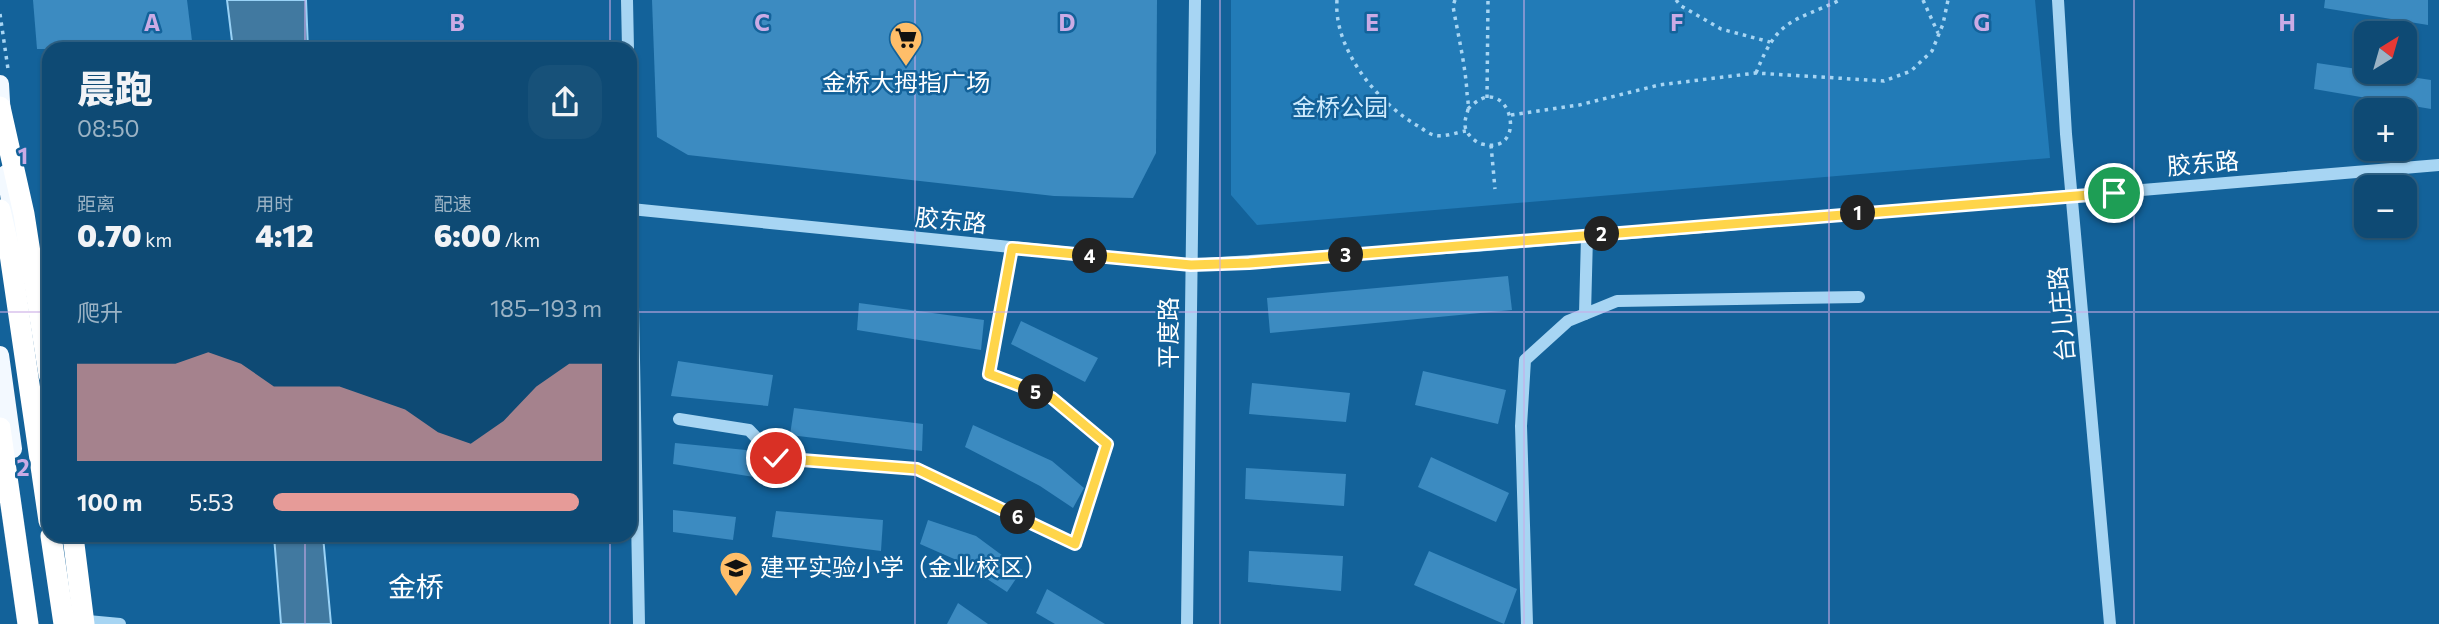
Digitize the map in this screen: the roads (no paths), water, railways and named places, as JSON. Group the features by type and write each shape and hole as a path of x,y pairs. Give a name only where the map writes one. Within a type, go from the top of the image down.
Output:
{"highway":[{"path":"0,109 24,214 42,330"},
{"path":"0,210 10,254 42,473"},
{"path":"0,428 28,624"},
{"path":"53,542 74,623"},
{"path":"74,542 74,623"}],"main road":[{"path":"0,84 5,167 42,412"},
{"path":"0,355 38,624"},
{"path":"0,457 19,491"},
{"path":"62,542 74,623"}],"street":[{"path":"627,0 628,42"},
{"name":"平度路","path":"1187,624 1195,0"},
{"name":"台儿庄路","path":"2058,0 2066,134 2110,624"},
{"name":"胶东路","path":"637,210 1191,265 1315,258 2439,165"},
{"path":"1585,314 1587,236"},
{"path":"678,419 749,430 776,458 917,469 1075,544 1107,444 1052,398 989,374 1012,248"},
{"path":"1527,624 1521,426 1525,360 1568,321 1616,301 1860,297"},
{"path":"637,520 639,624"},
{"path":"74,623 120,624"}],"place":[{"name":"金桥大拇指广场","path":"906,68"},
{"name":"建平实验小学（金业校区）","path":"736,598"}],"district":[{"name":"金桥","path":"416,587"}],"park label":[{"name":"金桥公园","path":"1340,108"}]}
